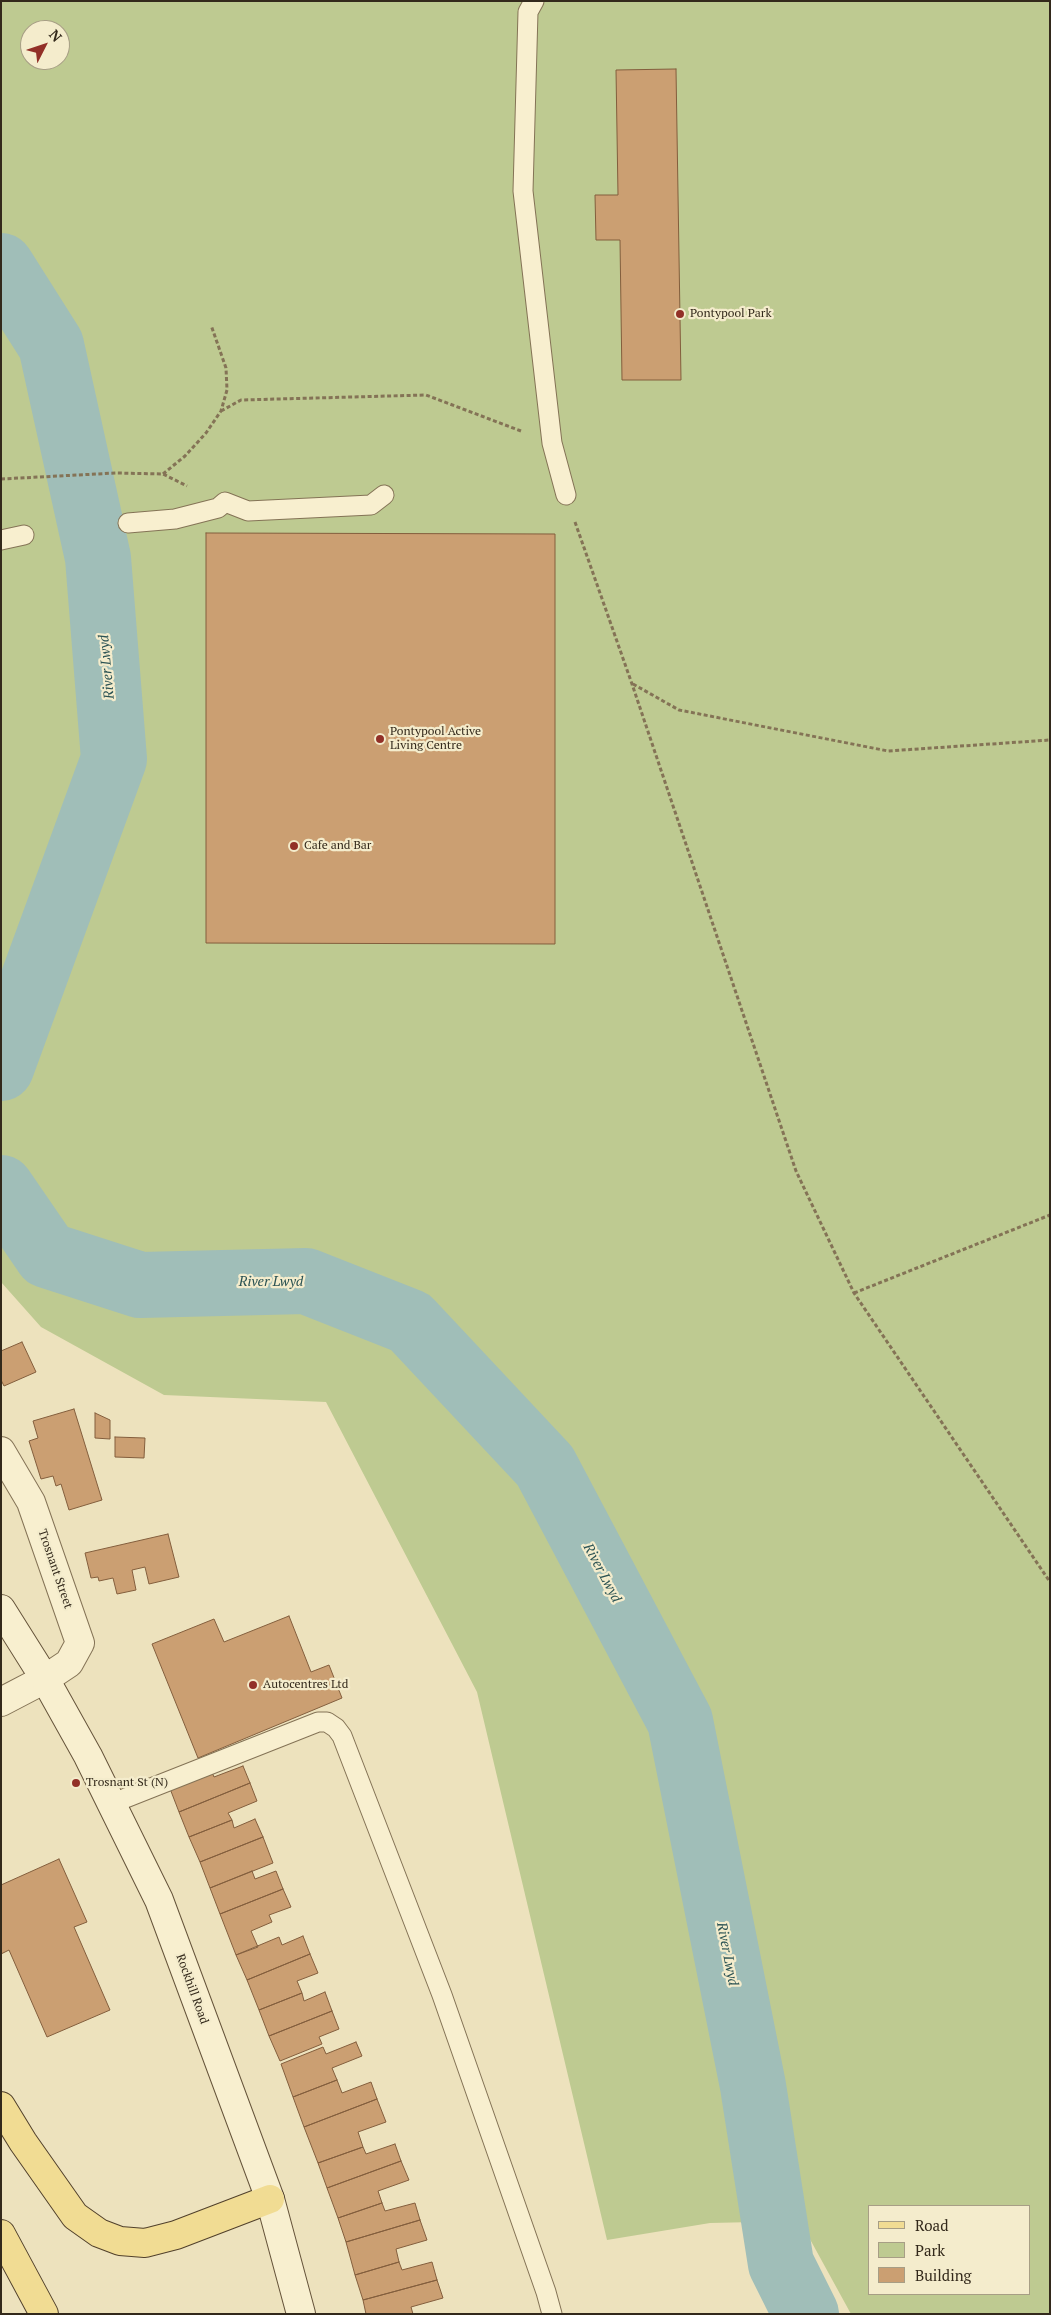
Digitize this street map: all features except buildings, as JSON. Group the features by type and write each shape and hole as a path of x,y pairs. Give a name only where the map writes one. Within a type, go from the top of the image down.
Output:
{"main road":[{"path":"1,2106 23,2142 76,2216 99,2233 120,2241 145,2243 176,2235 270,2200"},
{"path":"1,2234 44,2314"}],"street":[{"name":"Trosnant Street","path":"1,1451 32,1502 80,1643 69,1663 45,1679 1,1702"},
{"name":"Rockhill Road","path":"1,1609 45,1679 112,1803 159,1900 270,2200 301,2314"}],"lane":[{"path":"534,1 528,12 522,191 552,443 566,495"},
{"path":"128,523 175,518 218,508 225,502 248,511 371,505 384,495"},
{"path":"1,540 24,535"},
{"path":"112,1803 318,1722 327,1722 336,1728 342,1736 442,1995 552,2314"}],"path":[{"path":"163,474 185,456 206,433 221,411 227,390 226,368 211,325"},
{"path":"221,411 241,400 426,395 552,443"},
{"path":"1,479 163,474 198,492 218,508"},
{"path":"566,495 632,684 796,1171 854,1293 1050,1582"},
{"path":"632,684 679,710 888,752 1050,740"},
{"path":"854,1293 1050,1215"}],"green space":[{"name":"Pontypool Park","path":"1,1 1050,1 1050,2314 851,2314 800,2221 710,2223 607,2240 477,1692 326,1402 164,1395 41,1327 1,1282"}],"waterway":[{"name":"River Lwyd","path":"1,266 51,345 98,558 114,759 1,1068"},
{"name":"River Lwyd","path":"1,1188 47,1255 140,1285 306,1281 410,1322 545,1466 680,1721 753,2086 781,2264 806,2314"}],"place":[{"name":"Pontypool Park","path":"680,314"},
{"name":"Pontypool Active Living Centre","path":"380,739"},
{"name":"Cafe and Bar","path":"294,846"},
{"name":"Autocentres Ltd","path":"253,1685"},
{"name":"Trosnant St (N)","path":"76,1783"}]}
